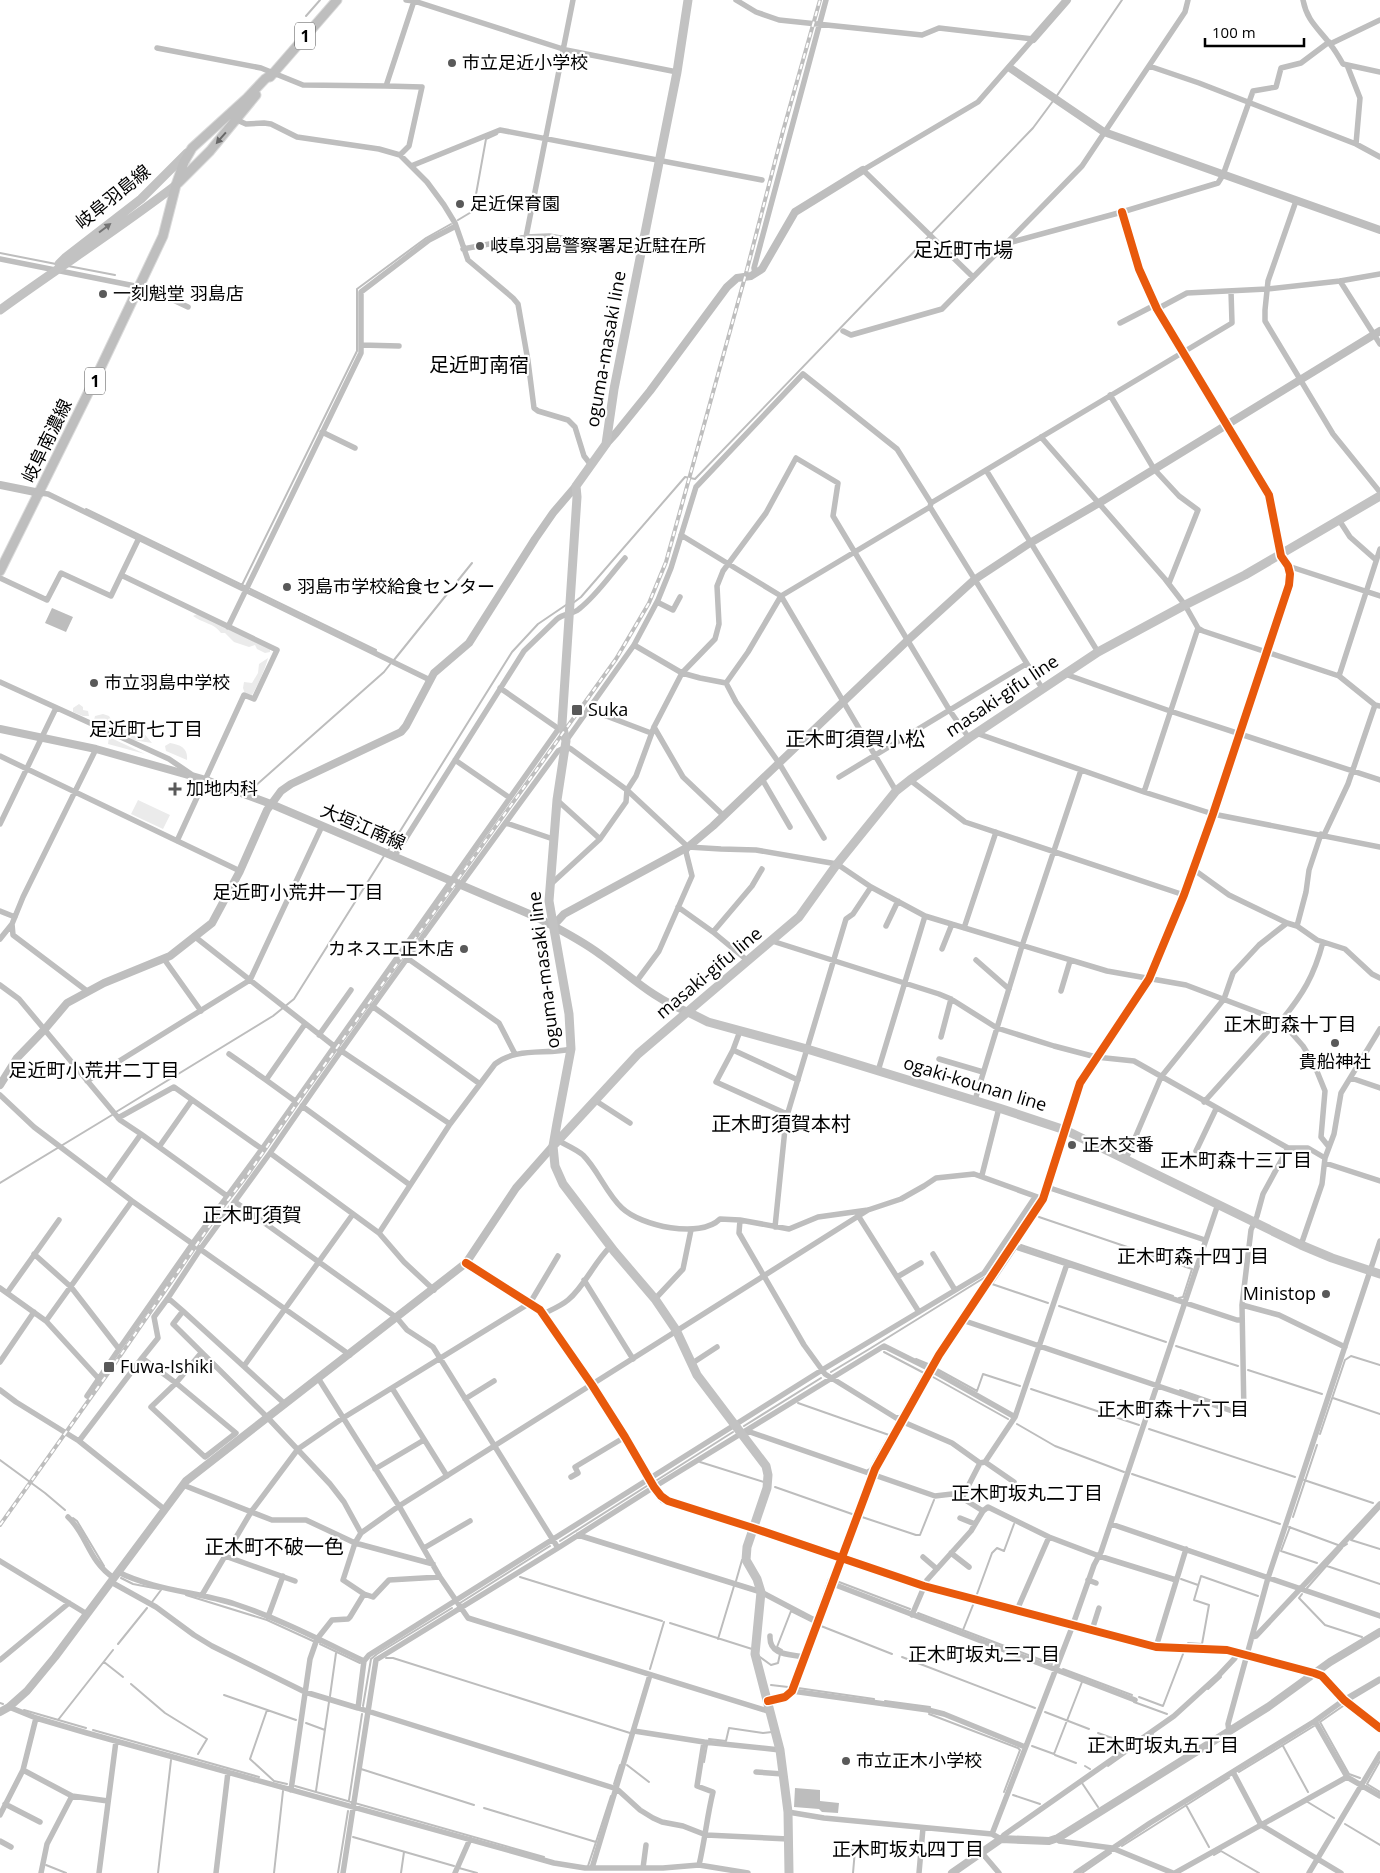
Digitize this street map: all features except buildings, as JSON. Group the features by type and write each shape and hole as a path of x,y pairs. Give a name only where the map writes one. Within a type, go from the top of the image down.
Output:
{"main road":[{"name":"岐阜南濃線","path":"176,185 237,120 274,73 337,0"},
{"name":"oguma-masaki line","path":"688,0 676,72 614,389 606,444 576,486 577,497 570,607 560,727 565,745 556,800 549,901 569,1014 571,1048 556,1144 555,1166 563,1184 655,1299 676,1330 697,1375 766,1466 768,1476 767,1488 747,1547 746,1560 757,1579 761,1592 755,1654 780,1750 788,1812 789,1873"},
{"name":"岐阜南濃線","path":"0,571 40,493 163,236 184,162 192,148 265,79 274,73"},
{"name":"岐阜羽島線","path":"54,270 66,257 141,199 192,148"},
{"name":"岐阜羽島線","path":"0,310 54,270 76,258 135,217 176,185"},
{"name":"masaki-gifu line","path":"556,1144 638,1054 799,918 837,864 896,791 972,736 1098,652 1281,556 1380,494"},
{"name":"ogaki-kounan line","path":"688,1012 708,1022 807,1049 1065,1130 1301,1245 1332,1258 1380,1274"}],"street":[{"path":"406,0 563,49 676,72"},
{"path":"526,237 573,0"},
{"path":"736,0 770,18 922,35 939,28 1033,39"},
{"path":"756,274 754,268 826,0"},
{"path":"606,444 650,391 727,287 737,278 756,274 766,264 795,212 978,102 1010,68 1067,0"},
{"path":"843,331 850,335 942,309 972,276 1082,166 1185,12 1188,0"},
{"path":"1303,0 1312,25 1330,43 1343,64 1380,72"},
{"path":"386,86 414,1"},
{"path":"1006,243 1122,212 1218,183 1223,175 1253,91 1276,87 1281,68 1301,63 1330,43 1380,20"},
{"path":"157,48 261,68 303,85 422,87 409,146 400,155"},
{"path":"1347,65 1360,98 1356,144"},
{"path":"1149,66 1248,101 1356,144 1380,157"},
{"path":"1010,68 1104,132 1380,230"},
{"path":"237,120 246,124 271,124 297,137 379,149 400,155 436,194 456,226 468,260 518,304 534,408 568,420 575,426 584,456 591,465"},
{"path":"411,166 500,130 545,137 762,180"},
{"path":"863,170 918,226 927,232 972,276"},
{"path":"1296,201 1268,281 1264,310 1265,321 1333,434 1380,494"},
{"path":"768,1701 785,1697 792,1691 833,1584 871,1475 930,1369 1043,1199 1080,1083 1149,979 1184,895 1213,814 1289,585 1290,574 1288,566 1281,556 1269,495 1156,307 1139,269 1122,212"},
{"path":"228,627 361,353 361,292 429,240 456,226"},
{"path":"463,249 526,237 548,236 641,252"},
{"path":"0,259 139,286 150,289 188,307"},
{"path":"1120,323 1187,293 1267,289 1340,281 1380,274"},
{"path":"1340,281 1377,333 1380,344"},
{"path":"726,683 748,652 781,596 986,470 1232,323 1231,291"},
{"path":"553,926 564,914 688,846 724,816 908,640 974,580 1030,543 1099,503 1377,333"},
{"path":"362,345 398,346"},
{"path":"79,1441 158,1338 154,1317 201,1248 270,1153 340,1050 558,751 565,745 588,709 634,645 657,602 671,568 696,487 804,374 897,449 974,580 1042,688"},
{"path":"1110,395 1154,469 1179,496 1198,510 1169,583"},
{"path":"322,432 355,448"},
{"path":"1041,437 1169,583 1185,605 1198,628 1339,676 1378,705 1348,784 1322,835 1309,870 1306,892 1297,926"},
{"path":"550,886 562,872 600,839 626,802 627,790 636,776 653,730 682,672 715,639 719,624 716,586 728,563 766,513 796,458 838,483 833,516 950,711 972,736 1213,814 1380,847"},
{"path":"986,470 1098,652"},
{"path":"0,485 48,494 430,680"},
{"path":"0,1085 17,1058 67,1003 87,991 164,959 212,923 240,871 270,804 281,791 290,784 401,732 434,673 469,643 535,538 552,514 576,486"},
{"path":"1339,520 1350,537 1376,560"},
{"path":"681,535 781,596 896,791"},
{"path":"0,578 48,600 61,573 111,596 139,538"},
{"path":"1339,676 1380,549"},
{"path":"394,857 524,651 570,607 574,612 586,603 625,558"},
{"path":"1288,566 1380,596"},
{"path":"121,575 277,650 254,699 244,694 177,841"},
{"path":"657,602 673,610 680,597"},
{"path":"1144,792 1198,628"},
{"path":"634,645 682,672 726,683"},
{"path":"839,777 1026,664"},
{"path":"1065,674 1170,711 1380,780"},
{"path":"0,682 169,758 191,774"},
{"path":"726,683 736,702 780,762 824,838"},
{"path":"87,1396 193,1243 262,1149 560,727 500,688"},
{"path":"0,824 56,708"},
{"path":"588,709 653,730 683,777 724,816"},
{"name":"大垣江南線","path":"0,729 96,749 191,774 270,804 553,926 577,938 653,995 688,1012"},
{"path":"565,745 627,790 688,846 756,850 837,864 871,887 925,916 1107,971 1186,985 1280,1021 1303,1046 1314,1064 1325,1091 1321,1137 1328,1147"},
{"path":"0,939 12,924 23,897 96,749"},
{"path":"0,756 240,871"},
{"path":"455,760 510,798"},
{"path":"974,1100 1022,946 1081,770"},
{"path":"762,779 790,827"},
{"path":"910,780 964,822 1184,895"},
{"path":"556,800 600,839"},
{"path":"506,823 553,840"},
{"path":"87,1081 250,980 322,826"},
{"path":"964,928 996,832"},
{"path":"636,982 659,951 692,876 686,852 688,846"},
{"path":"713,932 752,886 762,869"},
{"path":"1193,869 1229,895 1297,926 1317,940 1345,949 1372,974 1380,978"},
{"path":"775,1227 787,1114 846,919 853,914 871,887"},
{"path":"886,926 898,901"},
{"path":"678,907 713,932 748,961"},
{"path":"0,911 15,917"},
{"path":"878,1071 925,916"},
{"path":"1126,1159 1161,1077 1224,999 1233,972 1259,945 1287,923"},
{"path":"12,924 13,935 87,991"},
{"path":"942,949 952,924"},
{"path":"194,936 319,1035 450,1124"},
{"path":"772,941 904,982 951,999 997,1028 1096,1057 1134,1062 1288,1148 1308,1148 1325,1160 1380,1181"},
{"path":"1204,1102 1301,996 1311,979 1323,942"},
{"path":"407,958 499,1023 515,1054"},
{"path":"164,959 201,1011"},
{"path":"976,960 1009,990"},
{"path":"1061,991 1070,961"},
{"path":"0,986 19,999 118,1118 227,1196"},
{"path":"319,1035 351,990"},
{"path":"941,1037 951,999"},
{"path":"372,1006 480,1084"},
{"path":"266,1080 305,1024"},
{"path":"1301,1245 1322,1184 1325,1160 1334,1134 1341,1093 1380,1029"},
{"path":"740,1032 716,1082 787,1114"},
{"path":"378,1233 450,1124 495,1064 515,1054 571,1048"},
{"path":"733,1050 798,1080"},
{"path":"229,1054 295,1101"},
{"path":"939,1059 983,1072"},
{"path":"1351,1078 1380,1088"},
{"path":"118,1118 174,1087 262,1149"},
{"path":"0,1095 34,1127 132,1201 350,1355"},
{"path":"159,1147 192,1100"},
{"path":"596,1101 630,1123"},
{"path":"302,1106 410,1185"},
{"path":"982,1175 999,1108"},
{"path":"1196,1152 1216,1109"},
{"path":"107,1182 141,1134"},
{"path":"0,1712 9,1707 27,1691 184,1485 199,1470 434,1290 466,1263 516,1188 556,1144 582,1154 623,1208 644,1220 660,1226 691,1230 714,1225 720,1219 740,1220 789,1229 818,1217 868,1210 901,1199 936,1178 974,1174 982,1175 1043,1199"},
{"path":"962,1320 1244,1415 1242,1305 1251,1230 1263,1194 1288,1148"},
{"path":"270,1153 378,1233 404,1262 434,1290"},
{"path":"1047,1187 1205,1240"},
{"path":"358,1708 364,1661 369,1655 552,1539 736,1426 822,1370 984,1273 1035,1197"},
{"path":"46,1321 132,1201"},
{"path":"238,1204 397,1318 407,1330 434,1347 558,1548"},
{"path":"992,1834 1111,1524 1218,1204"},
{"path":"440,1577 388,1580 373,1597 364,1594 343,1580 355,1543 361,1533 399,1506 868,1210"},
{"path":"244,1366 353,1214"},
{"path":"859,1217 919,1312"},
{"path":"7,1292 59,1220"},
{"path":"740,1220 739,1233 765,1275 804,1346 822,1370 831,1378 901,1421 952,1443 1014,1482"},
{"path":"655,1299 683,1269 691,1230"},
{"path":"1229,1731 1228,1724 1268,1578 1380,1241"},
{"path":"544,1314 568,1300 600,1257 611,1246"},
{"path":"1013,1246 1242,1320"},
{"path":"34,1254 71,1287 119,1349"},
{"path":"933,1254 955,1290"},
{"path":"202,1595 251,1512 298,1448 343,1418 530,1304 558,1256"},
{"path":"466,1263 544,1314 592,1385 654,1487 668,1501 924,1586 1156,1647 1238,1652 1314,1673 1322,1676 1344,1700 1380,1728"},
{"path":"897,1277 921,1263"},
{"path":"962,1498 983,1462 1015,1417 1067,1264"},
{"path":"584,1280 633,1358"},
{"path":"0,1288 46,1321 99,1378"},
{"path":"168,1298 285,1404"},
{"path":"1242,1305 1279,1315 1345,1347"},
{"path":"183,1311 173,1324 298,1448 344,1502 361,1533"},
{"path":"0,1362 34,1312"},
{"path":"343,1873 376,1660 884,1346 930,1369 1015,1417"},
{"path":"691,1364 717,1347"},
{"path":"142,1358 176,1383 236,1433 206,1457 151,1407 176,1383 201,1352"},
{"path":"318,1378 399,1506 440,1577 468,1618 771,1712"},
{"path":"465,1399 494,1381"},
{"path":"392,1388 447,1476"},
{"path":"0,1390 79,1441 129,1479 164,1509"},
{"path":"742,1434 750,1432 935,1496 952,1494 984,1511"},
{"path":"571,1477 578,1473 575,1467 625,1437"},
{"path":"375,1469 424,1440"},
{"path":"184,1485 272,1520 306,1520 355,1543 433,1564"},
{"path":"1252,1637 1256,1636 1380,1504"},
{"path":"912,1615 924,1586 988,1507 1049,1537 1099,1556 1176,1580"},
{"path":"68,1516 92,1556 104,1571 212,1646 305,1692 617,1789 640,1810 662,1822 683,1826 706,1835 788,1839"},
{"path":"960,1518 975,1524"},
{"path":"424,1548 470,1521"},
{"path":"1111,1524 1380,1616"},
{"path":"578,1535 761,1592 818,1622"},
{"path":"1017,1610 1049,1537"},
{"path":"1156,1647 1186,1549"},
{"path":"951,1553 969,1567"},
{"path":"225,1556 296,1581"},
{"path":"923,1557 937,1569"},
{"path":"0,1561 86,1614"},
{"path":"268,1617 283,1576"},
{"path":"114,1577 202,1595 237,1605 268,1617 364,1661"},
{"path":"1088,1580 1096,1583"},
{"path":"833,1584 1135,1700"},
{"path":"291,1790 310,1658 317,1639 332,1620 348,1619 364,1594"},
{"path":"0,1660 69,1603"},
{"path":"1092,1630 1099,1608"},
{"path":"788,1812 824,1818 992,1834 1001,1839 1048,1840 1058,1838 1268,1707 1314,1673 1380,1632"},
{"path":"770,1636 770,1646 774,1650 782,1654 805,1658"},
{"path":"952,1873 1174,1716 1219,1675 1235,1658 1238,1652"},
{"path":"590,1870 617,1789 650,1675"},
{"path":"1076,1873 1112,1848 1380,1679"},
{"path":"792,1691 928,1710 944,1714 1025,1747"},
{"path":"9,1707 36,1718 116,1741 554,1863 590,1870 699,1865 748,1873"},
{"path":"0,1815 23,1770 36,1718"},
{"path":"1315,1721 1347,1777 1380,1796"},
{"path":"634,1731 704,1742 780,1750"},
{"path":"100,1873 116,1741"},
{"path":"699,1865 706,1835 706,1819 713,1792 697,1786 704,1742"},
{"path":"1309,1873 1380,1754"},
{"path":"23,1770 72,1796 108,1801"},
{"path":"216,1873 228,1772"},
{"path":"756,1772 783,1774"},
{"path":"1233,1772 1261,1825 1341,1873"},
{"path":"1058,1838 1058,1841 1112,1848 1172,1873 1347,1777"},
{"path":"40,1873 47,1844 72,1796"},
{"path":"5,1804 40,1822"},
{"path":"918,1873 922,1828"},
{"path":"454,1873 470,1839"},
{"path":"0,1841 11,1847"},
{"path":"642,1869 646,1845"},
{"path":"982,1853 999,1873"}],"shaded area":[{"path":"52,608 73,617 66,632 45,623"},
{"path":"197,614 227,629 251,638 254,642 258,641 270,647 270,652 265,653 257,649 255,645 249,647 234,642 225,633 221,633 215,627 193,616"},
{"path":"268,658 252,695 245,694 244,682 252,683 258,673 259,664"},
{"path":"79,704 83,707 83,710 88,711 89,716 73,712 73,708"},
{"path":"103,714 109,716 114,724 123,726 128,731 141,730 152,743 133,740 125,733 116,731 108,724 101,725 94,720 95,716"},
{"path":"109,737 145,754 108,744"},
{"path":"170,743 185,750 187,760 166,751 165,746"},
{"path":"138,800 170,815 163,829 131,814"},
{"path":"795,1788 820,1790 820,1801 839,1803 838,1813 794,1807"}],"waterway":[{"path":"306,16 320,0"},
{"path":"1056,97 1122,0"},
{"path":"573,603 581,597 685,477 695,479 1033,128 1053,101"},
{"path":"458,220 473,211 486,139 497,134"},
{"path":"242,585 357,351 357,289 426,238 451,224"},
{"path":"0,253 56,264"},
{"path":"68,266 115,275"},
{"path":"86,509 376,650"},
{"path":"394,660 472,563"},
{"path":"387,852 512,652 538,624 566,605"},
{"path":"254,787 384,672 391,663"},
{"path":"116,1112 273,1016 294,999 384,856"},
{"path":"0,1183 112,1115"},
{"path":"871,1348 987,1276 1035,1207"},
{"path":"1039,1217 1192,1269 1183,1297 1179,1298"},
{"path":"1021,1245 1173,1296"},
{"path":"1015,1250 992,1284 1048,1303"},
{"path":"1059,1306 1166,1342"},
{"path":"1176,1346 1238,1366"},
{"path":"831,1372 871,1348"},
{"path":"884,1352 924,1373 900,1416 897,1416"},
{"path":"1320,1434 1345,1360 1351,1356 1380,1365"},
{"path":"916,1359 928,1364"},
{"path":"937,1369 977,1391 983,1374 1020,1386"},
{"path":"1248,1370 1322,1394"},
{"path":"933,1377 1008,1419"},
{"path":"744,1426 821,1378"},
{"path":"1031,1389 1139,1425"},
{"path":"1180,1390 1215,1402"},
{"path":"1333,1398 1380,1414"},
{"path":"798,1403 889,1435 868,1470"},
{"path":"1017,1424 1055,1446 1124,1472"},
{"path":"1149,1429 1295,1477"},
{"path":"654,1482 733,1432"},
{"path":"1293,1517 1317,1445"},
{"path":"0,1460 65,1510"},
{"path":"700,1462 764,1482"},
{"path":"1132,1474 1280,1524"},
{"path":"1304,1480 1373,1503"},
{"path":"560,1541 650,1484"},
{"path":"775,1487 852,1514"},
{"path":"654,1492 661,1502 669,1504"},
{"path":"862,1517 920,1535 934,1500"},
{"path":"1380,1508 1351,1540 1380,1549"},
{"path":"73,1518 77,1521 104,1566"},
{"path":"977,1594 992,1553 997,1548 1004,1551 1014,1524"},
{"path":"1289,1527 1338,1545"},
{"path":"1290,1527 1281,1551 1317,1563"},
{"path":"1341,1548 1347,1544"},
{"path":"460,1603 550,1546"},
{"path":"1307,1588 1342,1548"},
{"path":"736,1581 742,1560"},
{"path":"1327,1566 1380,1584"},
{"path":"1188,1643 1202,1644 1209,1605 1194,1600 1201,1576 1258,1596"},
{"path":"520,1577 662,1621"},
{"path":"121,1578 133,1584 159,1589"},
{"path":"816,1615 829,1579"},
{"path":"1181,1579 1198,1585"},
{"path":"839,1582 910,1609"},
{"path":"718,1639 734,1586"},
{"path":"152,1602 161,1590"},
{"path":"1302,1594 1299,1598 1325,1625 1362,1637"},
{"path":"186,1595 267,1620 313,1641"},
{"path":"963,1630 973,1605"},
{"path":"118,1644 147,1608"},
{"path":"363,1706 371,1659 452,1608"},
{"path":"782,1650 777,1647 791,1611 813,1622"},
{"path":"918,1613 1052,1664"},
{"path":"650,1669 664,1622"},
{"path":"670,1623 752,1649"},
{"path":"821,1626 892,1654"},
{"path":"320,1644 360,1663"},
{"path":"58,1720 113,1650"},
{"path":"330,1696 336,1653"},
{"path":"760,1657 771,1665 778,1663 780,1654"},
{"path":"1139,1697 1163,1706 1183,1654"},
{"path":"902,1657 1035,1708"},
{"path":"386,1658 393,1658 630,1733"},
{"path":"104,1662 123,1677"},
{"path":"1063,1669 1132,1695"},
{"path":"1208,1689 1221,1677"},
{"path":"1032,1746 1054,1754 1082,1682"},
{"path":"1352,1699 1380,1682"},
{"path":"131,1684 165,1713 207,1739 198,1754"},
{"path":"771,1685 788,1687"},
{"path":"798,1688 874,1699"},
{"path":"224,1695 296,1720"},
{"path":"885,1701 930,1707"},
{"path":"316,1791 329,1702"},
{"path":"1134,1702 1167,1714"},
{"path":"1343,1706 1320,1722 1349,1774 1360,1778"},
{"path":"24,1710 86,1728"},
{"path":"267,1710 250,1759 274,1781 287,1784"},
{"path":"1045,1712 1089,1729"},
{"path":"349,1800 362,1714"},
{"path":"929,1714 1020,1750 1004,1792"},
{"path":"306,1723 325,1730"},
{"path":"1239,1772 1314,1726"},
{"path":"709,1739 726,1741 729,1728 763,1733 772,1732"},
{"path":"93,1730 259,1777"},
{"path":"1098,1733 1126,1743"},
{"path":"1108,1766 1153,1734"},
{"path":"704,1762 707,1745"},
{"path":"1283,1746 1308,1792"},
{"path":"1055,1755 1076,1763"},
{"path":"158,1873 171,1760"},
{"path":"1380,1761 1367,1784 1380,1792"},
{"path":"614,1784 620,1765"},
{"path":"627,1765 649,1782"},
{"path":"1085,1766 1090,1769"},
{"path":"361,1769 474,1805"},
{"path":"1122,1846 1229,1778"},
{"path":"1082,1783 1098,1807"},
{"path":"295,1786 544,1857"},
{"path":"274,1873 283,1791"},
{"path":"1013,1795 1040,1804"},
{"path":"484,1808 596,1842 611,1796"},
{"path":"1306,1801 1334,1818"},
{"path":"1186,1805 1209,1847"},
{"path":"338,1873 348,1811"},
{"path":"1345,1824 1380,1845"},
{"path":"353,1837 454,1866"},
{"path":"588,1866 596,1842"},
{"path":"842,1848 855,1850 853,1873"},
{"path":"1214,1855 1221,1851 1259,1873"},
{"path":"401,1873 404,1852"},
{"path":"1082,1873 1111,1853"},
{"path":"46,1865 66,1873"},
{"path":"459,1868 477,1873"}],"railway":[{"path":"0,1525 224,1205 616,659 649,603 666,562 820,0"}],"cycle path":[{"path":"768,1701 785,1697 792,1691 875,1469 939,1355 1043,1199 1080,1083 1149,979 1184,895 1213,814 1289,585 1290,574 1288,566 1281,556 1269,495 1157,309 1139,269 1122,212"},
{"path":"466,1263 540,1310 592,1385 654,1487 668,1501 924,1586 1156,1647 1227,1650 1314,1673 1322,1676 1344,1700 1380,1728"}],"place":[{"name":"市立足近小学校","path":"452,63"},
{"name":"足近保育園","path":"460,204"},
{"name":"岐阜羽島警察署足近駐在所","path":"480,246"},
{"name":"一刻魁堂 羽島店","path":"103,294"},
{"name":"羽島市学校給食センター","path":"287,587"},
{"name":"市立羽島中学校","path":"94,683"},
{"name":"Suka","path":"577,710"},
{"name":"加地内科","path":"175,789"},
{"name":"カネスエ正木店","path":"464,949"},
{"name":"貴船神社","path":"1335,1043"},
{"name":"正木交番","path":"1072,1145"},
{"name":"Ministop","path":"1326,1294"},
{"name":"Fuwa-Ishiki","path":"109,1367"},
{"name":"市立正木小学校","path":"846,1761"}],"district":[{"name":"足近町市場","path":"963,250"},
{"name":"足近町南宿","path":"479,365"},
{"name":"足近町七丁目","path":"146,729"},
{"name":"正木町須賀小松","path":"855,739"},
{"name":"足近町小荒井一丁目","path":"298,892"},
{"name":"正木町森十丁目","path":"1290,1024"},
{"name":"足近町小荒井二丁目","path":"94,1070"},
{"name":"正木町須賀本村","path":"781,1124"},
{"name":"正木町森十三丁目","path":"1236,1160"},
{"name":"正木町須賀","path":"252,1215"},
{"name":"正木町森十四丁目","path":"1193,1256"},
{"name":"正木町森十六丁目","path":"1173,1409"},
{"name":"正木町坂丸二丁目","path":"1027,1493"},
{"name":"正木町不破一色","path":"274,1547"},
{"name":"正木町坂丸三丁目","path":"984,1654"},
{"name":"正木町坂丸五丁目","path":"1163,1745"},
{"name":"正木町坂丸四丁目","path":"908,1849"}]}
